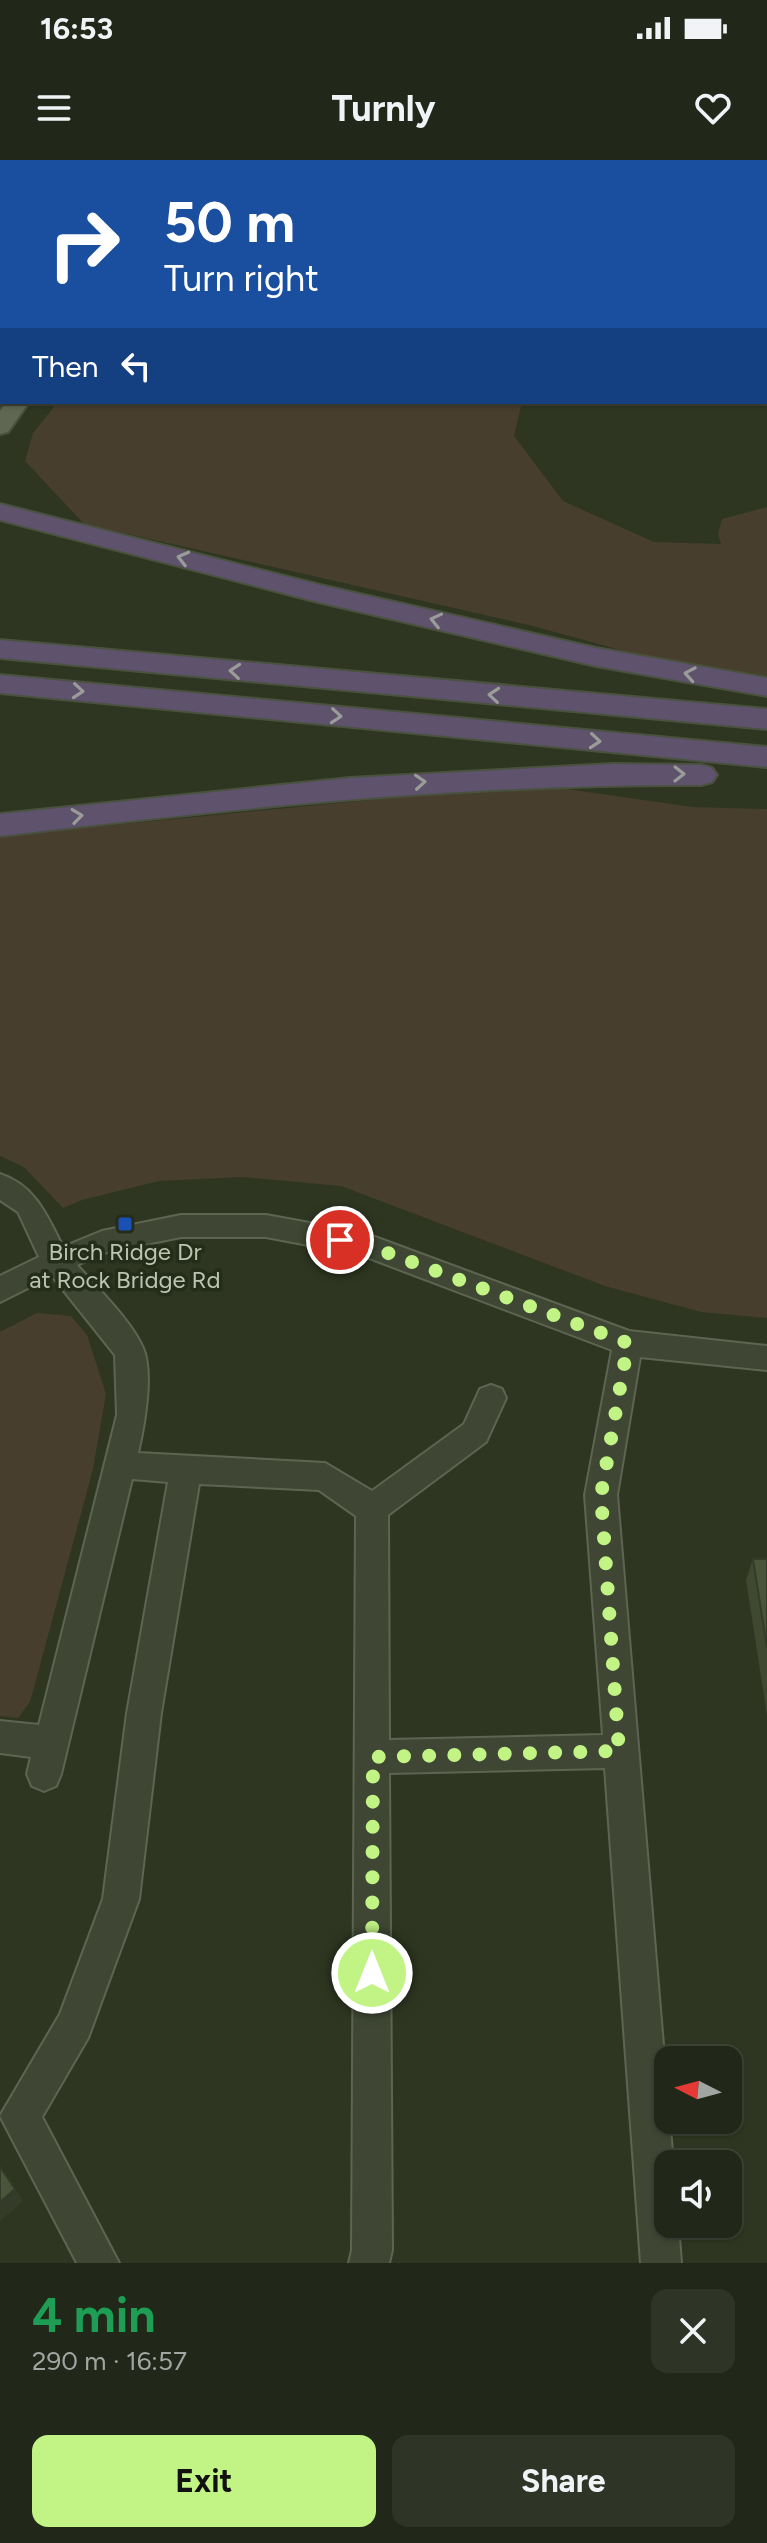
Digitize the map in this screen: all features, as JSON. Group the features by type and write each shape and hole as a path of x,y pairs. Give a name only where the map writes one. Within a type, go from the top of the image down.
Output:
{"highway":[{"path":"0,512 318,593 596,657 767,687"},
{"path":"0,649 767,719"},
{"path":"0,684 767,757"},
{"path":"0,825 230,799 411,783 613,773 767,776"}],"main road":[{"path":"0,427 17,404"}],"street":[{"path":"0,1185 28,1205 56,1262 94,1304 130,1352 132,1415 48,1758 0,1737"},
{"path":"0,1290 102,1242 181,1226 266,1226 364,1244 628,1343 767,1358"},
{"path":"628,1343 601,1495 661,2263"},
{"path":"372,1509 475,1433 491,1398"},
{"path":"120,1465 325,1477 372,1509"},
{"path":"99,2263 20,2116 75,2025 121,1899 144,1713 186,1470"},
{"path":"369,2263 372,2250 372,1509"},
{"path":"373,1757 619,1751"}],"shaded area":[{"path":"56,404 522,404 514,436 563,501 654,542 721,544 718,534 722,519 767,507 767,676 642,656 533,626 84,524 25,461 33,433"},
{"path":"546,786 692,807 767,809 767,1318 701,1312 605,1286 341,1186 242,1177 159,1181 82,1200 63,1208 24,1167 0,1156 0,836"},
{"path":"37,1313 71,1316 87,1335 106,1394 93,1469 30,1702 18,1718 0,1716 0,1332"}],"building":[{"path":"753,1559 767,1559 767,1648"},
{"path":"0,2167 15,2189 0,2202"}],"place":[{"name":"Birch Ridge Dr at Rock Bridge Rd","path":"125,1224"}],"route":[{"path":"340,1240 364,1244 628,1343 601,1495 619,1751 373,1757 372,1973"}]}
